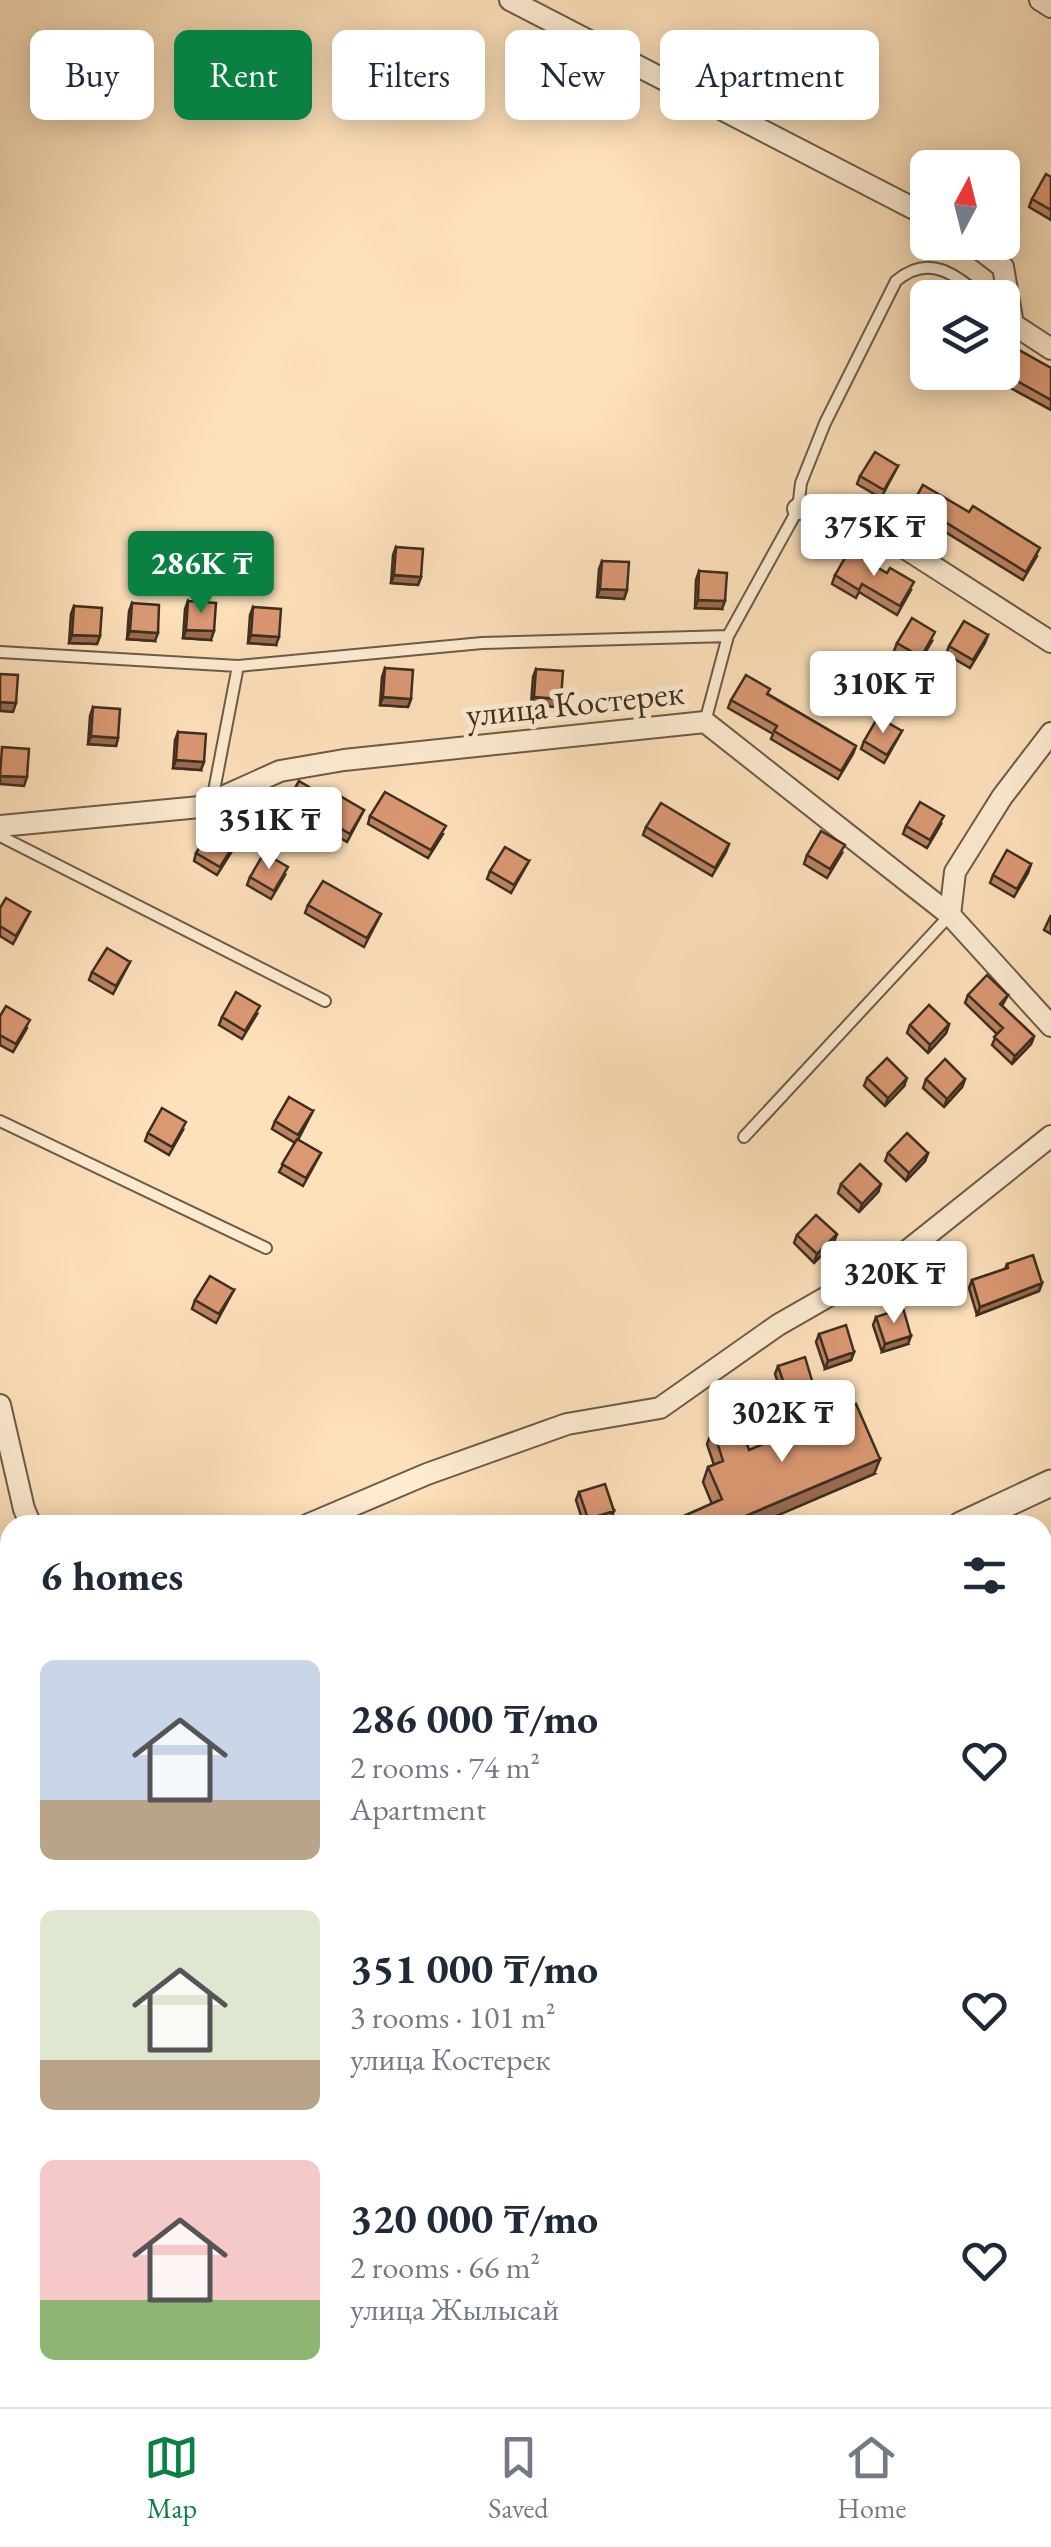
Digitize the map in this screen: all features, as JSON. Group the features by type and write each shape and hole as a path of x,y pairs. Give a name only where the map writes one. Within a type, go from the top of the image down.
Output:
{"street":[{"path":"510,0 910,207"},
{"path":"1040,0 1051,7"},
{"path":"1020,327 1051,349"},
{"path":"798,508 828,506 858,518 1051,642"},
{"name":"улица Костерек","path":"0,826 200,807 280,772 344,760 705,722 950,915 1051,1026"},
{"path":"950,915 955,872 1002,797 1051,733"},
{"path":"331,1515 427,1474 567,1424 660,1408 778,1325 907,1250 1051,1136"},
{"path":"0,1405 27,1515"},
{"path":"982,1515 1051,1483"}],"lane":[{"path":"705,722 728,636 798,508 800,483 825,423 896,281 910,270 930,266 962,280"},
{"path":"0,652 238,666 482,642 728,636"},
{"path":"212,801 238,666"},
{"path":"0,836 325,1000"},
{"path":"744,1137 950,915"},
{"path":"0,1122 266,1248"}],"building":[{"path":"1046,174 1051,177 1051,210 1032,199"},
{"path":"1020,351 1051,368 1051,400 1020,383"},
{"path":"875,452 898,466 884,490 860,476"},
{"path":"923,485 969,512 973,506 1040,548 1026,572 937,517 933,524 909,510"},
{"path":"396,547 423,549 421,577 394,575"},
{"path":"849,551 887,573 890,568 914,582 900,606 862,584 859,590 835,575"},
{"path":"602,561 629,562 627,590 600,589"},
{"path":"699,571 727,573 725,601 698,600"},
{"path":"188,601 216,603 214,631 186,630"},
{"path":"132,603 159,605 158,633 130,631"},
{"path":"74,606 102,608 100,636 72,635"},
{"path":"253,607 281,609 279,637 251,635"},
{"path":"912,618 935,632 921,657 897,643"},
{"path":"964,621 988,635 973,660 949,646"},
{"path":"385,668 413,670 411,699 383,697"},
{"path":"536,669 563,671 561,699 534,697"},
{"path":"0,674 18,675 16,703 0,702"},
{"path":"746,675 770,689 767,694 856,746 841,771 774,731 777,726 731,700"},
{"path":"93,707 120,709 118,738 91,736"},
{"path":"878,717 902,731 887,755 864,741"},
{"path":"178,732 206,734 204,762 176,760"},
{"path":"2,747 29,749 27,777 0,776"},
{"path":"299,781 336,803 340,796 364,810 350,834 313,812 309,819 285,805"},
{"path":"385,792 446,826 431,850 370,816"},
{"path":"920,802 944,816 930,840 906,826"},
{"path":"661,803 729,844 715,868 646,827"},
{"path":"211,829 235,843 220,867 196,853"},
{"path":"821,831 845,845 830,869 807,855"},
{"path":"505,847 529,861 514,885 490,871"},
{"path":"1007,850 1031,864 1017,889 993,875"},
{"path":"264,853 288,867 274,891 250,877"},
{"path":"323,881 381,914 367,938 308,905"},
{"path":"6,898 30,912 16,936 0,926 0,908"},
{"path":"107,948 130,962 116,986 92,972"},
{"path":"987,975 1008,995 1000,1004 1034,1036 1015,1056 994,1037 1003,1028 968,995"},
{"path":"236,992 260,1006 245,1031 222,1017"},
{"path":"929,1005 949,1024 930,1045 910,1025"},
{"path":"6,1006 30,1020 16,1044 0,1035 0,1016"},
{"path":"887,1058 907,1078 888,1098 867,1078"},
{"path":"945,1059 965,1079 947,1099 926,1079"},
{"path":"289,1097 313,1111 298,1135 275,1121"},
{"path":"162,1108 186,1122 172,1147 148,1133"},
{"path":"907,1133 928,1153 909,1173 888,1153"},
{"path":"297,1139 321,1153 306,1178 282,1164"},
{"path":"860,1164 881,1184 862,1204 841,1184"},
{"path":"816,1215 837,1234 817,1254 797,1235"},
{"path":"1033,1255 1042,1283 980,1307 972,1280"},
{"path":"210,1276 234,1290 219,1314 195,1300"},
{"path":"903,1308 911,1336 885,1344 876,1317"},
{"path":"846,1325 854,1352 828,1361 819,1334"},
{"path":"805,1357 813,1384 787,1393 778,1366"},
{"path":"856,1404 880,1459 748,1515 686,1515 722,1499 708,1467 723,1461 713,1429 739,1420 749,1450"},
{"path":"605,1484 614,1511 587,1515 579,1492"}]}
